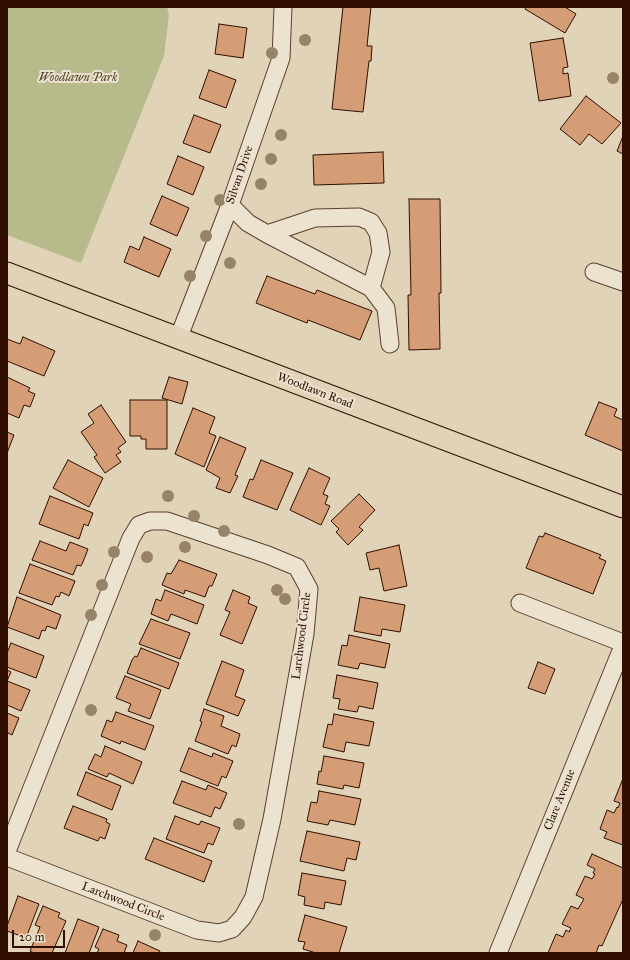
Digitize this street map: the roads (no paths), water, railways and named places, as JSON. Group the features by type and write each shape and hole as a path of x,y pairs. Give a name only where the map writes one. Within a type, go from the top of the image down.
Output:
{"main road":[{"name":"Woodlawn Road","path":"7,273 623,507"}],"street":[{"name":"Silvan Drive","path":"178,339 230,205 281,58 283,7"},
{"path":"230,205 248,223 371,288 386,308 390,344"},
{"path":"267,234 315,218 359,216 371,222 378,233 381,252 371,288"},
{"path":"594,272 623,282"},
{"name":"Larchwood Circle","path":"7,851 131,538 139,525 150,522 167,521 245,549 268,555 297,567 309,588 305,634 272,819 254,897 243,918 232,929 219,933 197,930 7,857"},
{"path":"520,603 623,643"},
{"name":"Clare Avenue","path":"498,953 623,646"}],"park label":[{"name":"Woodlawn Park","path":"78,78"}]}
